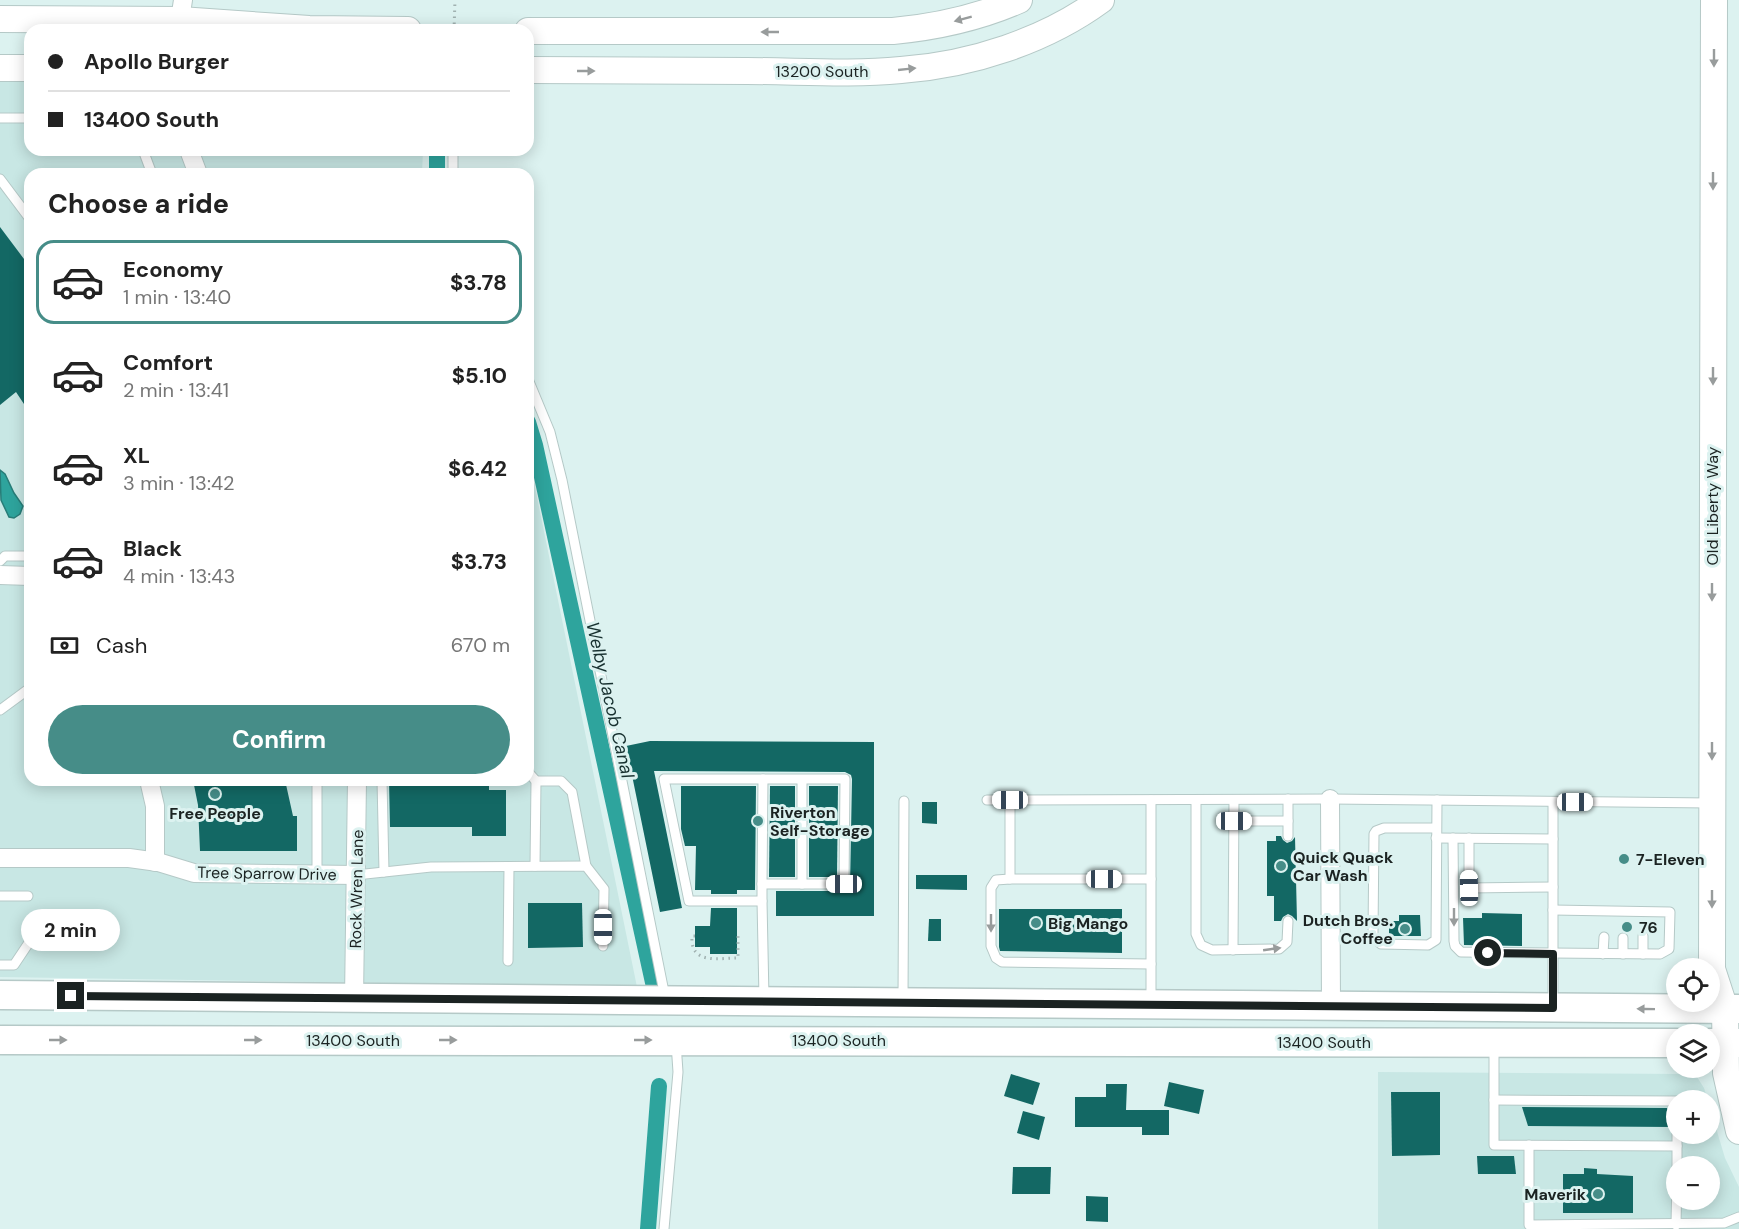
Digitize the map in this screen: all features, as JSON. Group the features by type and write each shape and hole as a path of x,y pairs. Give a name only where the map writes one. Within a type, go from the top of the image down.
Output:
{"main road":[{"path":"0,995 1732,1009"},
{"name":"13400 South","path":"0,1040 1666,1043"}],"street":[{"path":"534,31 893,32 964,20 1018,0"},
{"name":"13200 South","path":"534,70 871,72 922,68 961,61 1010,46 1057,26 1101,0"},
{"name":"Old Liberty Way","path":"1714,0 1712,969 1732,1009 1725,1043 1727,1078 1739,1131"},
{"path":"0,19 182,10 281,24"},
{"path":"0,68 24,68"},
{"path":"0,574 24,576"},
{"path":"150,786 155,806 155,862"},
{"name":"Rock Wren Lane","path":"354,999 357,786"},
{"path":"1330,799 1331,1006"},
{"name":"Tree Sparrow Drive","path":"0,858 129,858 155,862 194,873 356,875"},
{"path":"1732,1009 1739,985"}],"lane":[{"path":"0,118 24,118"},
{"path":"0,179 24,211"},
{"path":"534,393 550,432 562,480 666,1002"},
{"path":"0,561 5,556 24,556"},
{"path":"0,710 24,692"},
{"path":"762,884 844,884 845,779 664,779 689,901 762,901"},
{"path":"763,779 764,1002"},
{"path":"802,779 802,884"},
{"path":"535,866 536,780 561,781 572,792 586,866 604,889 603,946"},
{"path":"317,786 317,874"},
{"path":"382,786 384,872"},
{"path":"1288,799 1288,836"},
{"path":"987,800 1330,799 1712,803"},
{"path":"1010,800 1010,879"},
{"path":"1151,800 1151,1004"},
{"path":"1196,800 1197,940 1206,949 1279,949 1287,942 1288,921"},
{"path":"1233,950 1234,800"},
{"path":"1437,800 1436,833 1435,911 1437,935 1433,943 1385,945 1377,942 1374,938 1374,834 1376,831 1384,828 1436,833 1453,838 1553,839"},
{"path":"903,1002 904,801"},
{"path":"1553,802 1553,1008"},
{"path":"1234,821 1288,821"},
{"path":"1453,838 1454,941 1457,950 1466,953 1660,954 1669,949 1670,912 1604,915 1553,910"},
{"path":"1469,838 1469,888 1553,887"},
{"path":"356,875 431,867 586,866"},
{"path":"508,867 508,961"},
{"path":"1151,879 1010,879 996,880 991,888 992,953 1002,962 1151,964"},
{"path":"1,895 28,896"},
{"path":"1643,936 1643,954"},
{"path":"1603,954 1604,937"},
{"path":"1623,938 1623,954"},
{"path":"0,965 14,964 28,944"},
{"path":"663,1229 678,1072 676,1040"},
{"path":"1494,1043 1494,1145 1677,1146 1677,1156"},
{"path":"1494,1100 1666,1101"},
{"path":"1529,1145 1529,1225 1724,1224 1739,1216"},
{"path":"1677,1210 1677,1225"}],"path":[{"path":"454,24 455,0"},
{"path":"694,936 692,936 691,945 695,953 709,958 738,958 738,934"}],"shaded area":[{"path":"0,81 24,81 24,156 423,156 422,168 24,168 24,786 534,786 534,482 637,987 0,977"},
{"path":"1378,1072 1666,1074 1666,1078 1698,1078 1705,1090 1666,1090 1666,1144 1720,1144 1720,1141 1739,1187 1739,1229 1378,1229"}],"water":[{"path":"0,470 5,474 23,506 20,514 14,518 9,517 1,500"}],"building":[{"path":"0,227 24,259 24,404 16,392 0,405"},
{"path":"650,741 874,742 874,916 776,916 776,891 844,891 850,887 852,779 851,775 845,772 654,771 682,908 660,912 626,746"},
{"path":"194,786 286,786 293,816 297,816 297,851 200,851 198,805"},
{"path":"389,786 489,786 489,790 506,790 506,836 472,836 472,827 390,827"},
{"path":"681,786 756,786 755,890 737,890 737,894 711,894 711,890 695,890 696,846 685,846 681,829"},
{"path":"770,786 795,786 795,877 769,877"},
{"path":"809,786 838,786 837,877 809,877"},
{"path":"922,802 937,802 937,824 922,823"},
{"name":"Quick Quack Car Wash","path":"1276,836 1281,836 1287,843 1295,837 1297,921 1288,914 1281,921 1274,921 1274,896 1267,896 1267,841 1276,841"},
{"path":"916,875 967,875 967,890 916,889"},
{"path":"528,903 582,903 583,947 528,948"},
{"path":"711,908 737,908 737,954 710,954 710,947 695,947 695,926 710,926"},
{"path":"999,909 1122,909 1122,953 1000,951"},
{"path":"1482,913 1522,914 1522,946 1464,945 1463,918 1482,918"},
{"name":"Dutch Bros. Coffee","path":"1399,915 1420,915 1421,936 1389,936 1389,921 1399,921"},
{"path":"929,919 941,919 941,941 928,941"},
{"path":"1011,1074 1040,1083 1033,1105 1004,1096"},
{"path":"1169,1082 1204,1090 1199,1114 1164,1106"},
{"path":"1106,1084 1127,1084 1126,1110 1169,1110 1169,1135 1142,1135 1142,1127 1075,1127 1075,1097 1106,1097"},
{"path":"1391,1092 1440,1092 1440,1155 1392,1156"},
{"path":"1522,1107 1666,1108 1666,1127 1528,1126"},
{"path":"1023,1111 1045,1117 1039,1140 1017,1133"},
{"name":"Maverik","path":"1477,1156 1514,1156 1516,1174 1478,1174"},
{"path":"1013,1167 1051,1167 1050,1194 1012,1194"},
{"name":"Maverik","path":"1584,1168 1597,1169 1597,1174 1633,1176 1633,1213 1563,1213 1563,1174 1584,1174"},
{"path":"1086,1196 1108,1197 1108,1222 1086,1221"}],"waterway":[{"name":"Welby Jacob Canal","path":"437,156 437,168"},
{"name":"Welby Jacob Canal","path":"534,442 654,987"},
{"name":"Welby Jacob Canal","path":"648,1229 659,1086"}],"place":[{"name":"Free People","path":"215,794"},
{"name":"Riverton Self-Storage","path":"758,821"},
{"name":"7-Eleven","path":"1624,859"},
{"name":"Quick Quack Car Wash","path":"1281,866"},
{"name":"Big Mango","path":"1036,923"},
{"name":"76","path":"1627,927"},
{"name":"Dutch Bros. Coffee","path":"1405,929"},
{"name":"Maverik","path":"1598,1194"}],"route":[{"path":"71,996 1553,1008 1553,954 1488,953"}]}
